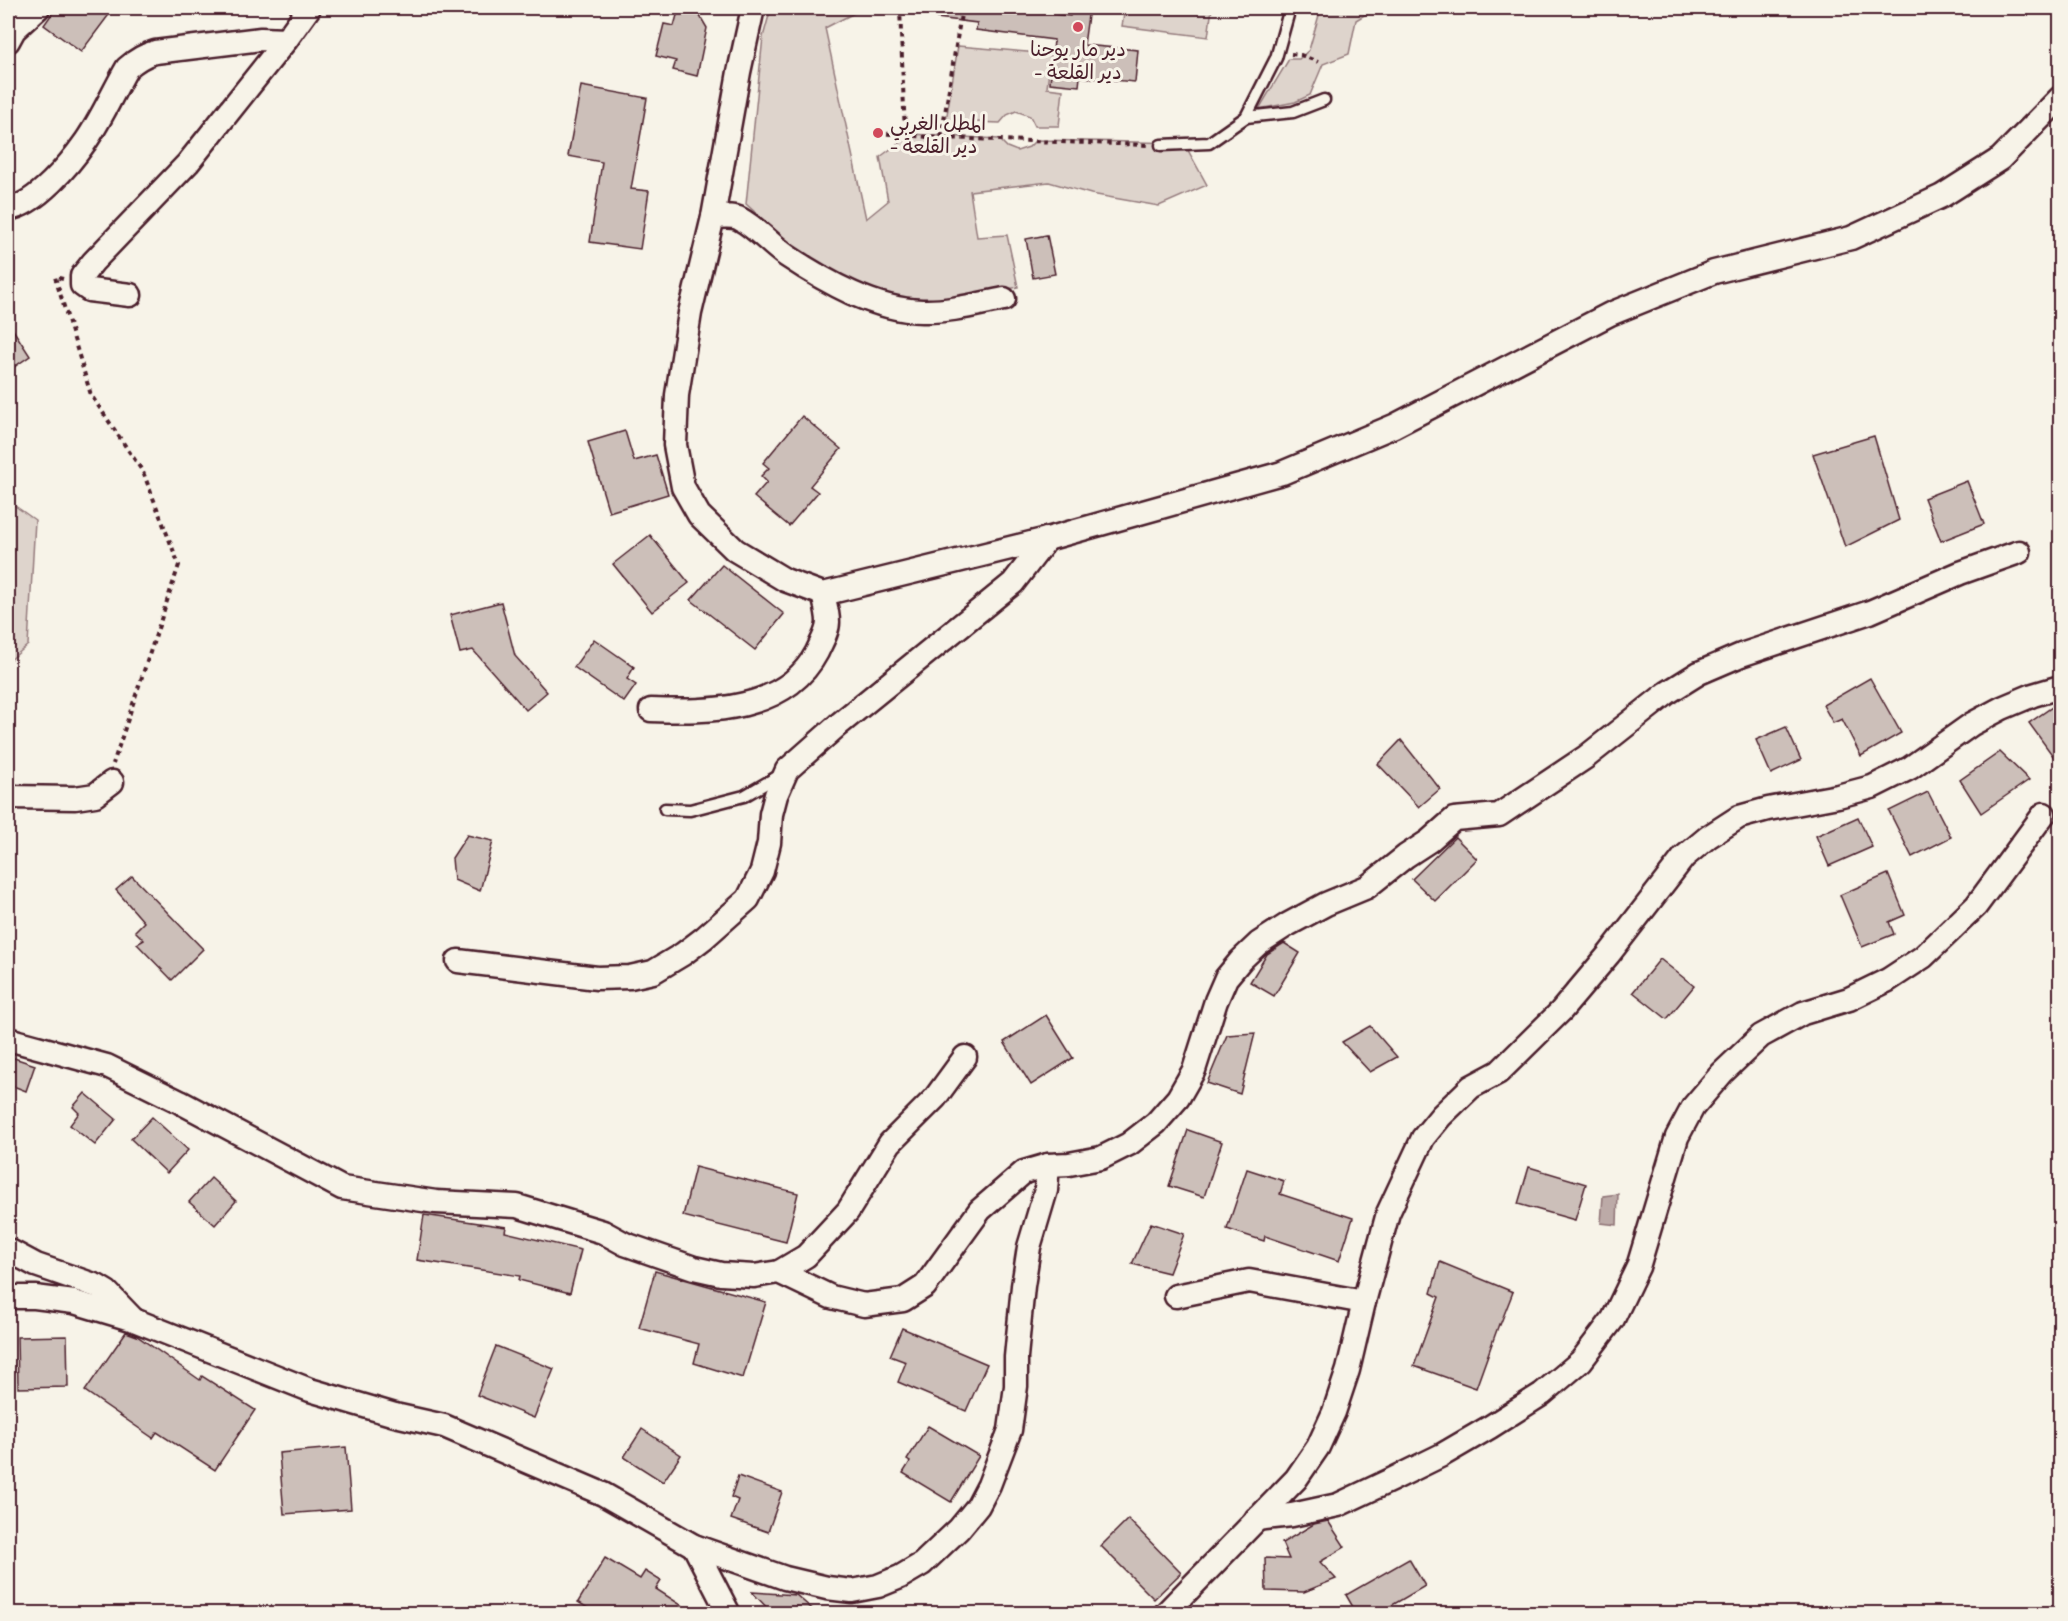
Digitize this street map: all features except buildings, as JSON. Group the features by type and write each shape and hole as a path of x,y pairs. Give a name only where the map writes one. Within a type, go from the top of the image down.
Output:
{"street":[{"path":"8,41 14,30 38,8"},
{"path":"130,295 89,290 82,285 82,276 188,163 309,8"},
{"path":"753,8 713,217 690,313 676,396 675,445 683,487 699,515 735,550 785,580 823,594 1047,539 1282,473 1394,426 1610,314 1714,272 1851,237 1942,196 2000,159 2061,98"},
{"path":"8,209 30,201 53,180 86,141 127,68 145,55 261,39 286,40"},
{"path":"713,217 739,218 785,255 824,279 876,303 898,309 923,311 957,308 1004,299"},
{"path":"458,961 597,978 630,977 653,972 668,964 704,938 748,899 762,871 776,795 787,770 838,725 1013,583 1047,539"},
{"path":"779,1272 831,1296 864,1305 903,1300 925,1286 980,1210 1024,1172 1048,1165 1101,1158 1129,1144 1156,1124 1178,1098 1194,1070 1216,1001 1226,978 1259,944 1326,904 1367,887 1429,841 1454,819 1499,815 1586,757 1667,693 1699,673 1741,655 1870,612 1960,573 2019,552"},
{"path":"651,710 695,712 725,709 753,702 792,683 805,670 824,638 828,622 823,594"},
{"path":"1165,1614 1296,1479 1318,1447 1335,1412 1348,1370 1388,1213 1423,1138 1441,1116 1472,1087 1499,1072 1561,1011 1684,857 1708,837 1739,817 1872,787 1910,768 1972,724 2002,708 2033,695 2061,687"},
{"path":"8,797 75,798 95,795 109,785"},
{"path":"1256,1519 1292,1515 1338,1505 1401,1475 1442,1455 1542,1394 1581,1361 1613,1319 1638,1267 1677,1137 1693,1107 1722,1073 1761,1036 1803,1013 1849,999 1888,980 1923,957 1976,906 2044,814"},
{"path":"8,1039 107,1066 342,1188 436,1202 518,1206 603,1232 625,1244 694,1268 741,1276 779,1272 806,1256 848,1211 890,1143 935,1098 965,1058"},
{"path":"8,1297 35,1297 74,1302 134,1320 310,1390 395,1415 444,1426 603,1494 694,1546 785,1578 827,1588 852,1591 878,1586 922,1564 959,1529 978,1506 989,1485 1010,1430 1016,1386 1023,1286 1029,1246 1046,1190 1048,1165"},
{"path":"8,1250 36,1265 102,1289 134,1320"},
{"path":"1176,1296 1249,1281 1364,1302"},
{"path":"694,1546 729,1614"}],"lane":[{"path":"1246,117 1276,58 1290,8"},
{"path":"1156,145 1209,142 1246,117 1293,112 1324,100"},
{"path":"665,809 690,810 744,796 787,770"}],"path":[{"path":"900,8 905,135"},
{"path":"941,138 962,8"},
{"path":"1301,55 1318,62"},
{"path":"878,133 941,138 1156,145"},
{"path":"82,285 56,277 91,395 142,472 179,565 109,785"}],"shaded area":[{"path":"771,8 864,8 825,28 866,219 888,201 880,157 911,134 999,139 1007,147 1017,151 1029,147 1036,140 1184,143 1207,185 1159,206 1091,194 1049,182 970,191 977,237 1007,235 1018,287 933,305 891,301 813,264 746,204 763,37"},
{"path":"1125,8 1212,8 1208,37 1122,26"},
{"path":"1321,8 1376,8 1356,20 1349,54 1323,64 1310,95 1295,102 1259,109 1289,59 1299,59 1309,50"},
{"path":"958,46 1051,54 1047,88 1063,90 1059,126 1035,126 1030,116 1016,111 1007,115 1000,123 946,121"},
{"path":"8,501 35,520 28,645 8,662"},
{"path":"1618,1194 1617,1225 1601,1223 1603,1196"}],"place":[{"name":"دير مار يوحنا - دير القلعة","path":"1078,27"},
{"name":"المطل الغربي - دير القلعة","path":"878,133"}]}
